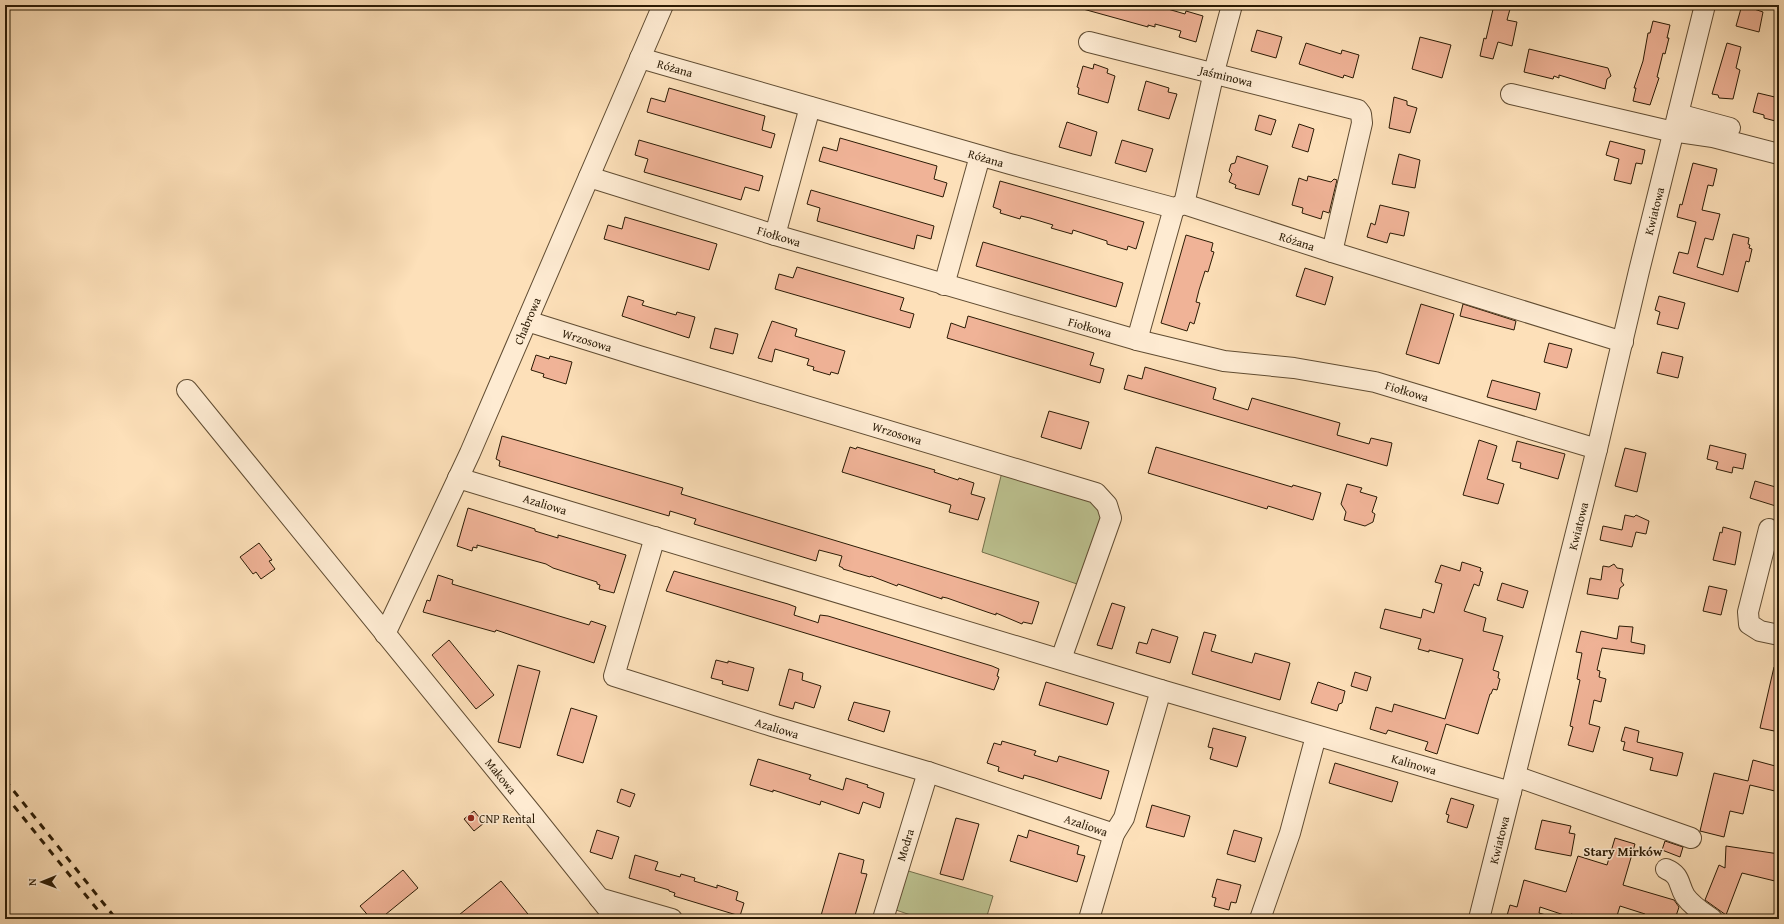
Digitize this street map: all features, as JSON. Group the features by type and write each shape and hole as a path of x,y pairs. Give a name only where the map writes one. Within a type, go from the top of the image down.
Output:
{"street":[{"name":"Chabrowa","path":"385,634 470,453 663,5"},
{"path":"1137,340 1179,206 1232,5"},
{"name":"Kwiatowa","path":"1479,919 1597,449 1675,123 1705,5"},
{"name":"Jaśminowa","path":"1089,42 1214,72 1358,110 1361,114"},
{"name":"Różana","path":"640,58 980,156 1179,206 1623,342"},
{"path":"1511,94 1779,141"},
{"path":"775,235 810,107"},
{"name":"Różana","path":"1332,252 1362,124 1361,114"},
{"path":"1675,123 1713,137 1779,154"},
{"path":"944,285 980,156"},
{"name":"Fiołkowa","path":"589,178 944,285 1137,340 1224,361 1294,368 1375,382 1597,449"},
{"name":"Wrzosowa","path":"527,321 1096,493 1107,505 1111,518 1061,659"},
{"name":"Makowa","path":"187,390 616,919"},
{"name":"Azaliowa","path":"458,478 1161,690 1124,818 1114,834 928,772 772,726 614,676 655,538"},
{"path":"1769,529 1748,612 1750,624 1760,632 1779,635"},
{"name":"Kalinowa","path":"1161,690 1316,736 1513,784 1691,838"},
{"path":"1260,919 1290,833 1316,736"},
{"name":"Modra","path":"883,919 928,772"},
{"path":"1089,919 1114,834"},
{"path":"1666,869 1678,876 1685,895 1694,906 1712,919"},
{"path":"599,898 672,919"}],"green space":[{"path":"1002,472 1098,503 1106,517 1098,545 1077,584 982,552"},
{"path":"905,870 993,896 986,919 922,919 896,910"}],"building":[{"path":"1083,5 1154,5 1185,14 1186,11 1203,16 1196,42 1179,37 1181,31 1155,24 1155,27 1148,25 1148,27 1083,9"},
{"path":"1494,5 1510,9 1507,20 1517,22 1512,46 1498,42 1493,59 1480,56 1484,38 1486,39"},
{"path":"1742,5 1756,5 1754,9 1763,12 1759,32 1736,26"},
{"path":"1653,21 1670,25 1667,38 1669,38 1665,54 1663,53 1657,77 1659,78 1650,105 1633,101 1636,88 1634,88 1643,61 1648,33 1650,33"},
{"path":"1257,30 1282,37 1276,58 1251,51"},
{"path":"1420,37 1451,45 1442,78 1412,69"},
{"path":"1306,43 1341,54 1342,50 1359,55 1353,78 1344,75 1343,78 1299,64"},
{"path":"1727,43 1741,47 1736,68 1740,70 1733,99 1719,98 1718,95 1712,94"},
{"path":"1529,49 1608,68 1611,76 1607,79 1605,89 1559,75 1559,78 1554,76 1553,79 1524,72"},
{"path":"1094,64 1108,69 1107,73 1115,76 1108,103 1078,94 1079,88 1077,87 1083,66 1093,69"},
{"path":"1146,81 1169,88 1168,92 1177,94 1169,119 1138,110"},
{"path":"669,88 765,116 762,130 775,134 771,148 647,112 651,98 665,102"},
{"path":"1758,93 1779,98 1779,122 1764,118 1764,115 1753,112"},
{"path":"1394,97 1407,101 1407,105 1417,108 1410,133 1389,128"},
{"path":"1259,115 1276,120 1271,135 1255,130"},
{"path":"1067,122 1097,132 1091,156 1059,147"},
{"path":"1299,124 1314,129 1308,152 1292,147"},
{"path":"840,138 937,166 934,179 947,183 943,197 819,161 823,147 837,151"},
{"path":"639,140 763,176 759,191 745,187 741,200 644,172 648,159 635,155"},
{"path":"1122,140 1153,149 1146,172 1115,163"},
{"path":"1610,141 1645,150 1642,164 1636,163 1631,184 1614,180 1619,159 1606,155"},
{"path":"1399,154 1420,160 1415,188 1392,184"},
{"path":"1237,156 1268,166 1259,195 1235,188 1236,185 1229,182 1232,174 1229,171 1231,164 1235,163"},
{"path":"1693,163 1717,169 1713,186 1708,185 1702,210 1720,214 1713,240 1705,238 1697,267 1723,275 1733,234 1749,238 1749,248 1752,249 1749,262 1746,261 1738,292 1673,273 1679,252 1688,254 1696,222 1677,217 1680,204 1682,205"},
{"path":"1308,176 1331,182 1334,179 1337,180 1329,213 1323,211 1321,219 1302,213 1303,208 1292,205 1299,178 1307,181"},
{"path":"1000,181 1144,222 1136,249 1128,246 1127,250 1107,244 1107,241 1073,230 1072,234 1051,228 1053,225 1030,218 1021,216 1020,219 1000,213 1001,210 993,207"},
{"path":"811,190 934,226 931,239 917,235 914,249 817,221 820,208 807,204"},
{"path":"1380,205 1409,212 1404,236 1390,233 1387,243 1367,237 1371,223 1375,225"},
{"path":"625,217 717,244 709,270 604,239 608,225 622,229"},
{"path":"1186,235 1213,243 1211,251 1214,252 1208,272 1205,271 1199,290 1196,302 1200,303 1194,324 1190,322 1187,331 1161,323"},
{"path":"983,242 1123,283 1116,307 976,266"},
{"path":"797,267 904,298 900,310 914,314 910,328 775,289 779,274 793,278"},
{"path":"1305,268 1333,277 1325,305 1296,296"},
{"path":"628,296 644,301 642,305 676,315 677,312 695,317 689,338 622,316"},
{"path":"1659,296 1685,303 1678,329 1657,324 1660,312 1655,310"},
{"path":"1421,304 1454,314 1439,364 1406,354"},
{"path":"1463,304 1516,321 1514,330 1460,316"},
{"path":"968,316 1094,353 1090,365 1104,369 1100,383 947,338 951,323 965,328"},
{"path":"772,321 797,329 795,336 845,351 838,374 831,372 830,375 813,370 814,367 807,365 809,359 775,349 772,362 758,358"},
{"path":"715,328 738,334 733,354 710,348"},
{"path":"1549,343 1572,349 1567,368 1544,362"},
{"path":"1662,352 1683,357 1678,378 1657,373"},
{"path":"536,355 549,359 550,356 572,362 566,384 543,377 544,374 531,370"},
{"path":"1145,367 1216,388 1213,399 1248,410 1252,398 1340,423 1337,435 1369,444 1371,438 1392,443 1387,466 1124,389 1128,375 1142,379"},
{"path":"1492,380 1540,393 1536,410 1487,397"},
{"path":"1049,411 1089,422 1081,449 1041,437"},
{"path":"502,436 683,488 681,494 1039,602 1032,624 1023,622 1022,624 996,613 996,615 947,598 942,597 942,599 898,584 897,586 871,576 870,577 843,569 839,566 842,556 819,550 816,561 694,524 696,519 670,511 669,516 499,466 500,461 496,459"},
{"path":"1479,440 1497,446 1487,479 1504,484 1498,504 1463,495"},
{"path":"1517,441 1565,454 1558,479 1520,468 1521,463 1512,461"},
{"path":"1710,445 1746,454 1743,469 1733,467 1732,473 1716,469 1718,462 1707,459"},
{"path":"850,447 856,449 857,447 935,470 934,472 958,480 959,478 974,483 971,494 985,498 978,520 949,512 951,505 842,472"},
{"path":"1156,447 1292,487 1293,485 1321,493 1313,520 1268,506 1267,509 1148,473"},
{"path":"1625,448 1646,453 1637,492 1615,486"},
{"path":"1755,481 1779,488 1779,507 1750,498"},
{"path":"1347,484 1362,488 1360,492 1377,497 1372,512 1375,514 1373,522 1365,526 1344,520 1346,512 1341,504"},
{"path":"468,508 535,529 535,531 558,538 558,535 626,555 614,593 599,589 600,585 597,584 597,582 553,568 546,564 477,545 477,548 473,547 472,551 457,546"},
{"path":"1625,515 1634,517 1636,515 1649,521 1646,534 1636,532 1632,547 1600,540 1603,526 1622,530"},
{"path":"1723,527 1741,532 1735,565 1713,560 1720,532 1722,533"},
{"path":"259,543 272,560 269,561 275,569 261,579 256,572 253,574 240,557"},
{"path":"1462,562 1481,568 1480,571 1483,572 1479,586 1474,584 1464,611 1486,618 1483,631 1503,636 1493,670 1499,672 1498,678 1500,679 1497,690 1493,689 1490,694 1478,734 1446,724 1437,754 1425,750 1428,742 1388,730 1386,734 1370,729 1376,707 1392,712 1394,704 1445,719 1463,659 1429,650 1429,652 1418,649 1421,639 1380,628 1385,609 1421,618 1423,609 1434,613 1442,584 1435,582 1441,565 1460,571"},
{"path":"1614,564 1617,568 1623,569 1621,581 1624,585 1620,588 1618,599 1587,594 1590,578 1601,580 1603,566 1609,567"},
{"path":"674,571 788,604 796,607 794,615 818,623 820,615 828,616 992,666 999,669 997,676 999,677 994,690 666,591"},
{"path":"438,575 453,580 452,584 589,625 591,621 606,626 594,663 496,630 495,632 423,612 427,600 430,601"},
{"path":"1502,583 1528,591 1523,608 1497,600"},
{"path":"1709,586 1727,590 1721,615 1703,611"},
{"path":"1112,603 1125,607 1112,649 1097,645"},
{"path":"1619,626 1633,627 1631,642 1645,645 1644,654 1602,648 1597,670 1600,671 1599,677 1606,679 1601,702 1594,700 1589,724 1600,727 1593,752 1568,745 1573,727 1570,726 1580,680 1577,679 1582,653 1576,652 1581,631 1617,639"},
{"path":"1152,629 1178,637 1170,663 1136,653 1139,642 1147,644"},
{"path":"1204,632 1216,635 1211,651 1252,663 1255,653 1290,663 1280,700 1192,674"},
{"path":"449,640 494,695 476,709 432,655"},
{"path":"716,660 728,663 728,661 754,668 748,691 722,684 723,681 711,678"},
{"path":"518,665 540,671 520,748 498,742"},
{"path":"1774,667 1779,668 1779,732 1760,728"},
{"path":"789,669 803,673 802,680 821,686 814,708 795,702 793,709 779,705"},
{"path":"1355,672 1371,677 1367,691 1351,686"},
{"path":"1046,682 1114,703 1107,725 1039,705"},
{"path":"1318,682 1345,691 1342,703 1339,704 1337,711 1311,703"},
{"path":"854,702 890,711 884,732 848,720"},
{"path":"571,708 597,716 583,763 557,755"},
{"path":"1625,727 1639,731 1637,742 1683,753 1677,776 1650,770 1653,758 1623,750 1625,742 1621,741"},
{"path":"1213,728 1246,737 1237,767 1210,759 1213,748 1208,747"},
{"path":"1002,741 1036,751 1034,755 1057,762 1059,756 1109,771 1101,799 1024,775 1023,779 998,771 999,767 987,763 994,743 1001,745"},
{"path":"758,759 811,775 809,779 843,790 846,778 868,785 867,787 884,793 880,808 863,802 859,814 821,801 820,805 773,790 773,792 750,785"},
{"path":"1753,760 1779,767 1779,792 1750,785 1743,814 1730,811 1724,837 1700,831 1714,773 1748,781"},
{"path":"1335,763 1398,782 1392,802 1329,783"},
{"path":"621,789 635,794 630,807 617,802"},
{"path":"1451,798 1474,805 1467,828 1447,822 1449,815 1446,814"},
{"path":"1152,805 1190,816 1184,837 1146,827"},
{"path":"474,811 484,823 474,831 464,819"},
{"path":"956,818 979,824 963,880 940,874"},
{"path":"1542,820 1571,826 1569,833 1575,834 1571,856 1535,849"},
{"path":"597,830 619,837 612,859 590,852"},
{"path":"1029,830 1079,846 1077,854 1085,856 1077,882 1010,861 1018,835 1027,838"},
{"path":"1234,830 1262,838 1255,862 1227,854"},
{"path":"1615,838 1635,844 1623,885 1674,900 1679,907 1675,919 1643,919 1645,914 1620,906 1616,919 1589,919 1571,914 1570,917 1540,907 1539,913 1546,915 1546,919 1506,919 1510,905 1517,907 1524,880 1566,892 1578,856 1607,865"},
{"path":"1665,841 1683,847 1680,857 1662,850"},
{"path":"1726,846 1779,854 1779,882 1742,873 1726,915 1705,900 1719,865 1725,868"},
{"path":"839,853 864,860 861,873 867,874 854,919 820,919"},
{"path":"635,855 658,862 655,870 680,877 681,874 695,878 694,881 717,888 717,885 738,892 736,900 744,903 740,916 674,896 675,893 669,890 629,878"},
{"path":"403,870 418,888 380,919 371,919 360,906"},
{"path":"1217,879 1241,885 1236,903 1231,902 1229,910 1214,906 1216,898 1212,897"},
{"path":"501,881 532,919 454,919"}],"railway":[{"path":"5,780 116,919"},
{"path":"5,795 105,919"}],"place":[{"name":"CNP Rental","path":"471,818"}],"district":[{"name":"Stary Mirków","path":"1623,851"}]}
